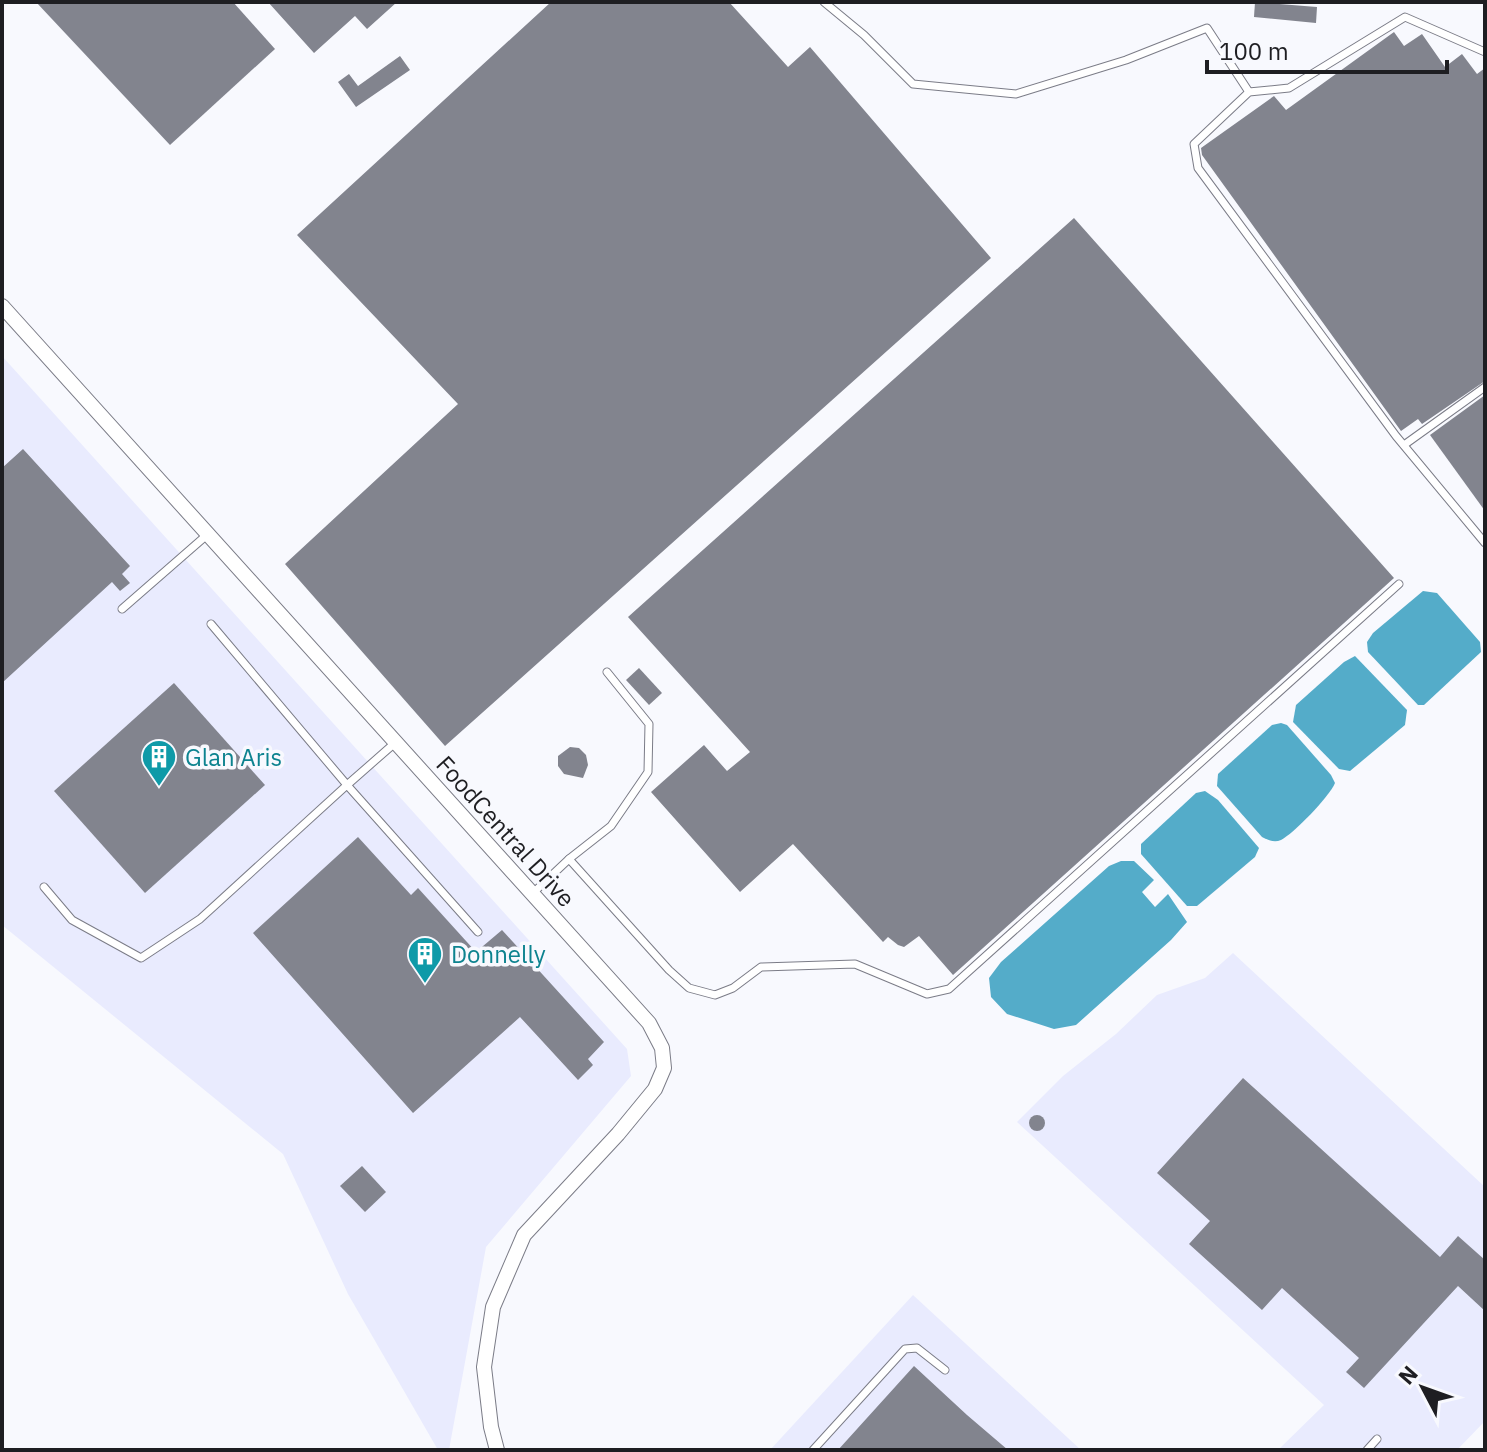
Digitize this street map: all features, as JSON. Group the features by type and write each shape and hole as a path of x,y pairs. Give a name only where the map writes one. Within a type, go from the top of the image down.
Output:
{"street":[{"name":"FoodCentral Drive","path":"2,306 649,1023 662,1048 664,1068 655,1089 524,1235 493,1307 484,1367 497,1450"}],"lane":[{"path":"824,2 864,35 913,84 1016,94 1126,60 1207,28 1249,92"},
{"path":"1485,52 1405,17 1289,88 1249,92 1194,144 1198,168 1404,445 1485,543"},
{"path":"1404,445 1485,387"},
{"path":"122,609 208,534"},
{"path":"569,859 689,988 715,995 733,988 761,967 855,964 927,994 949,989 1399,584"},
{"path":"211,624 347,785 478,932"},
{"path":"533,893 611,826 648,772 649,724 607,672"},
{"path":"44,887 72,920 141,958 200,919 396,742"},
{"path":"813,1450 905,1349 917,1348 945,1370"},
{"path":"1367,1450 1377,1439"}],"shaded area":[{"path":"2,356 627,1049 631,1076 486,1247 449,1450 438,1450 348,1294 283,1154 2,925"},
{"path":"1233,953 1485,1187 1485,1421 1457,1450 1278,1450 1324,1405 1017,1122 1063,1076 1116,1034 1157,995 1205,978"},
{"path":"913,1295 1081,1450 770,1450"}],"water":[{"path":"1423,591 1437,593 1480,642 1481,652 1424,705 1418,705 1368,652 1367,642 1373,633"},
{"path":"1355,656 1407,710 1405,725 1350,771 1339,769 1293,722 1296,705 1344,662"},
{"path":"1272,725 1287,725 1335,783 1302,823 1281,840 1273,841 1262,837 1217,786 1218,774"},
{"path":"1205,791 1218,800 1259,848 1255,857 1197,906 1187,906 1141,854 1141,844 1196,793"},
{"path":"1121,861 1134,861 1154,880 1142,892 1155,907 1168,894 1187,922 1076,1025 1054,1029 1007,1014 991,997 989,978 1001,962 1109,866"}],"building":[{"path":"36,2 233,2 275,49 170,145"},
{"path":"268,2 397,2 367,29 355,16 314,53"},
{"path":"551,2 729,2 788,67 810,47 991,258 445,746 285,564 458,404 297,235"},
{"path":"1255,2 1317,7 1316,23 1254,17"},
{"path":"1394,32 1404,46 1422,34 1445,67 1462,54 1477,74 1485,68 1485,381 1422,424 1418,419 1401,431 1202,155 1201,148 1274,96 1286,110"},
{"path":"400,56 410,70 356,107 338,82 349,74 358,86"},
{"path":"1074,218 1394,578 953,975 919,936 904,947 888,937 883,942 793,844 740,892 651,792 704,745 727,771 750,752 628,617"},
{"path":"1485,395 1485,511 1430,435"},
{"path":"23,449 130,566 122,574 130,583 120,591 112,582 2,683 2,468"},
{"path":"639,668 662,693 649,705 626,680"},
{"name":"Glan Aris","path":"174,683 265,785 145,893 54,791"},
{"path":"570,747 579,748 586,755 588,765 583,778 564,774 558,766 558,756"},
{"name":"Donnelly","path":"358,837 411,895 418,888 476,952 502,930 604,1042 588,1059 593,1065 578,1080 520,1017 413,1113 253,933"},
{"path":"1243,1078 1440,1257 1458,1236 1485,1260 1485,1311 1458,1286 1364,1388 1346,1372 1359,1358 1282,1288 1262,1310 1189,1244 1210,1221 1157,1173"},
{"path":"1034,1115 1040,1115 1045,1123 1043,1129 1034,1131 1029,1126 1029,1120"},
{"path":"362,1166 386,1192 365,1212 340,1186"},
{"path":"914,1366 967,1415 1008,1450 838,1450"}],"place":[{"name":"Glan Aris","path":"159,788"},
{"name":"Donnelly","path":"425,985"}]}
